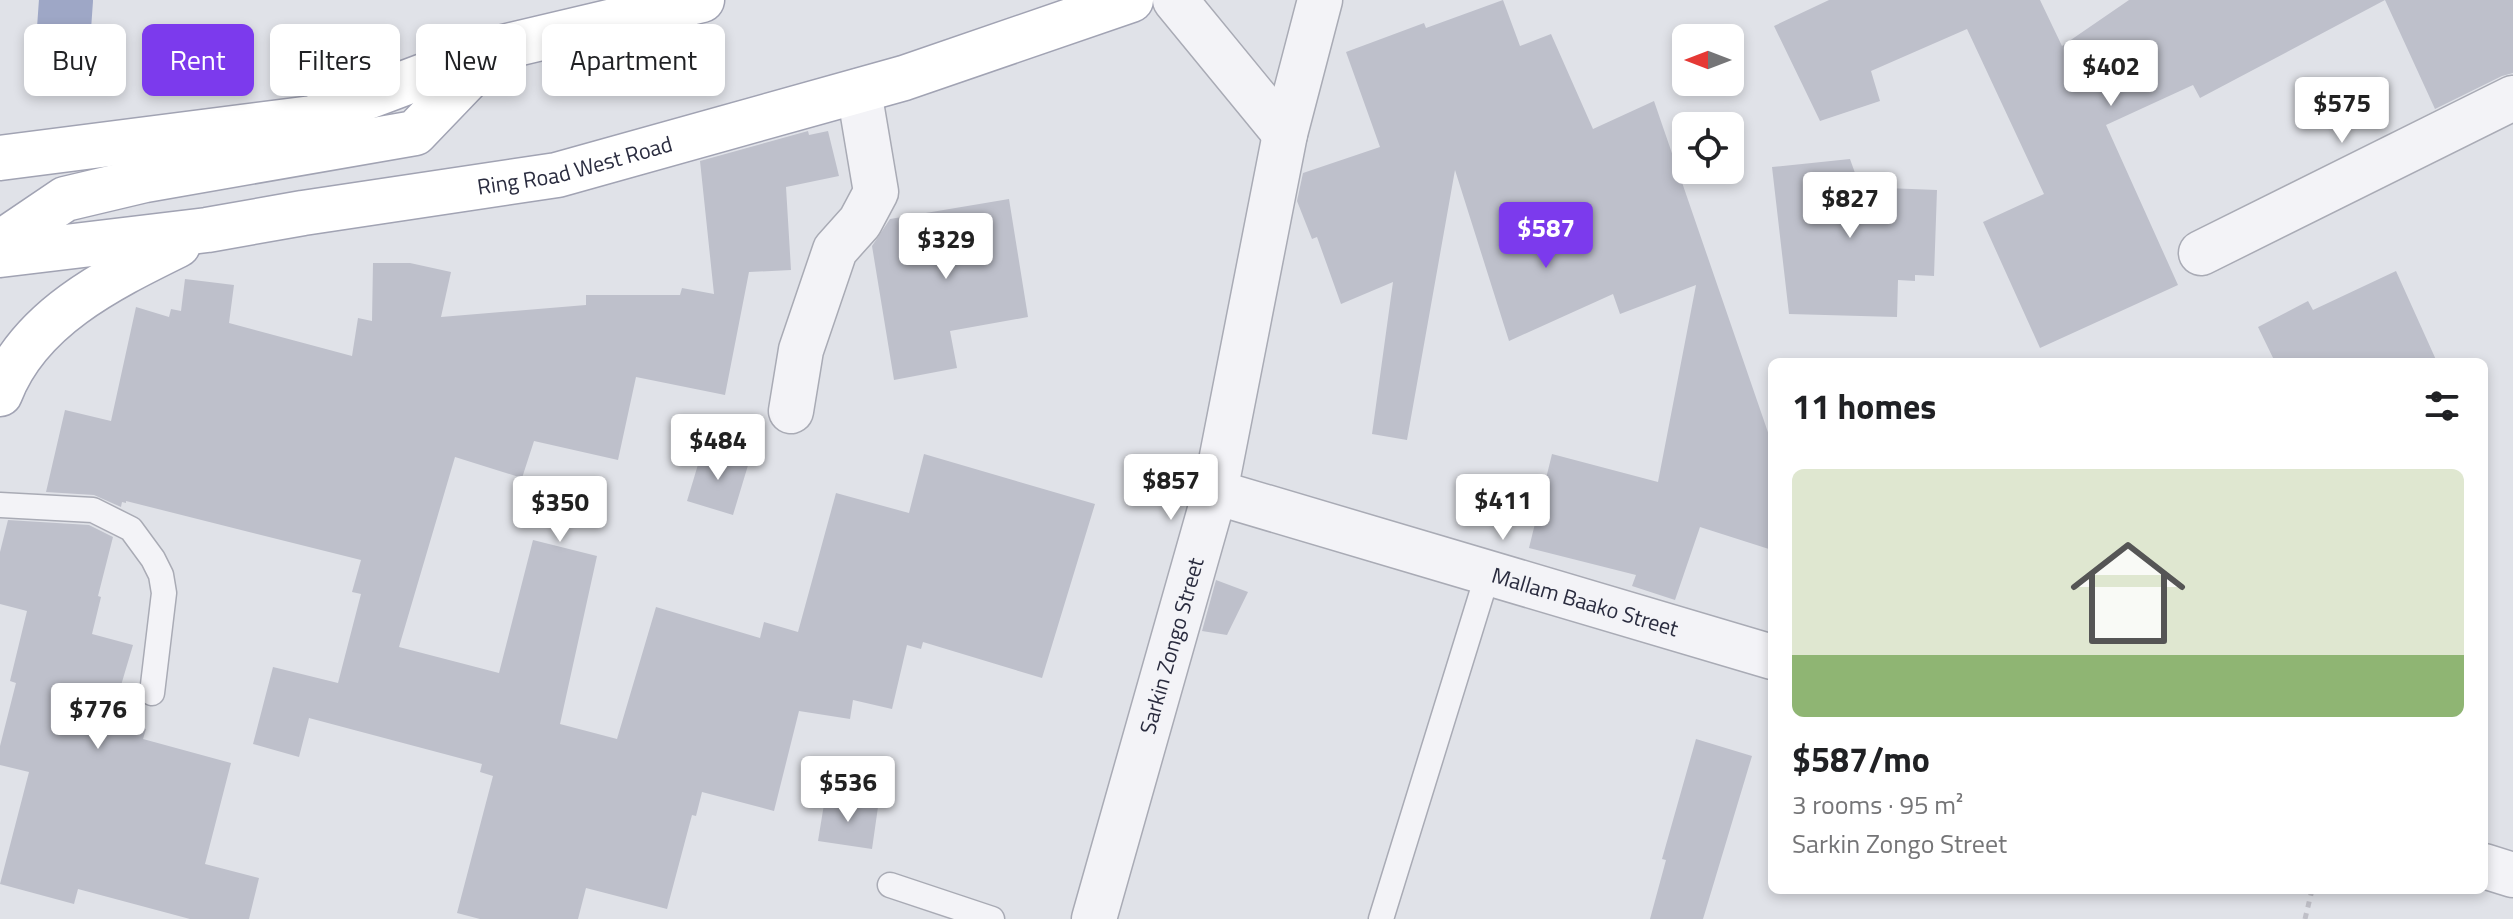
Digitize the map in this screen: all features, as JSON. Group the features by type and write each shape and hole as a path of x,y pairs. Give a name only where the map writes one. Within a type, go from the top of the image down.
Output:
{"main road":[{"path":"526,42 702,0"},
{"name":"Ring Road West Road","path":"0,255 207,230 557,175 904,78 1131,0"},
{"path":"0,158 312,118 416,79"},
{"path":"0,243 65,199 145,180 415,133 450,96"},
{"path":"0,394 8,374 55,317 117,276 207,230"}],"street":[{"path":"1175,0 1285,134"},
{"name":"Sarkin Zongo Street","path":"1094,919 1215,492 1285,134 1320,0"},
{"path":"791,411 801,350 835,250 860,222 876,192 859,91"},
{"path":"2201,253 2513,98"},
{"name":"Mallam Baako Street","path":"1215,492 1768,656"},
{"path":"2488,867 2513,875"}],"lane":[{"path":"0,505 93,510 131,529 153,559 161,575 164,593 152,693"},
{"path":"1381,919 1488,573"},
{"path":"890,885 992,919"}],"path":[{"path":"2305,919 2311,894"}],"building":[{"path":"1503,0 1520,46 1551,34 1593,129 1654,101 1672,153 1672,184 1683,184 1768,432 1768,549 1700,527 1675,600 1632,586 1636,575 1529,548 1552,454 1658,482 1696,285 1620,314 1613,294 1509,341 1455,170 1407,440 1372,434 1393,282 1341,304 1317,237 1312,239 1297,201 1303,173 1380,147 1346,52 1424,23 1426,28"},
{"path":"1829,0 2040,0 2062,46 2129,0 2385,0 2200,98 2193,85 2106,125 2178,285 2040,348 1983,222 2044,194 1967,29 1871,71 1880,101 1820,121 1774,26"},
{"path":"2385,0 2513,0 2513,73 2435,109"},
{"path":"808,131 809,135 828,131 839,176 786,187 791,270 749,272 725,395 636,377 618,460 534,441 522,478 455,457 399,647 499,673 533,540 597,556 560,724 617,739 656,607 760,638 764,622 798,632 836,493 909,513 924,454 1095,504 1042,678 923,642 921,649 907,645 892,709 853,700 850,719 799,711 774,811 702,792 696,816 692,815 667,909 586,888 578,919 480,919 457,913 493,776 480,772 482,764 309,718 299,757 253,744 273,667 338,683 361,594 352,592 361,560 126,501 122,502 121,507 94,495 46,492 65,410 111,421 136,307 169,317 171,309 181,311 185,279 234,285 229,323 352,356 358,318 372,321 373,263 410,263 451,272 441,317 586,305 586,295 680,295 682,288 714,294 700,161"},
{"path":"1850,159 1860,187 1937,190 1934,276 1915,275 1915,281 1898,280 1897,317 1789,314 1772,167"},
{"path":"1009,199 1028,317 950,331 957,368 894,380 872,246 890,219"},
{"path":"2396,271 2435,358 2273,358 2258,327 2308,301 2313,310"},
{"path":"703,448 749,462 733,515 687,501"},
{"path":"8,520 89,525 113,537 92,634 133,645 111,719 146,729 143,739 231,763 205,864 259,878 249,919 190,919 78,889 74,904 0,884 29,772 0,765 0,746 16,683 10,681 27,611 0,604 0,552"},
{"path":"1216,580 1248,592 1227,635 1202,631"},
{"path":"1696,739 1752,756 1703,919 1650,919 1666,860 1662,859"},
{"path":"825,798 878,807 872,849 818,841"}],"waterway":[{"path":"64,24 66,0"}]}
